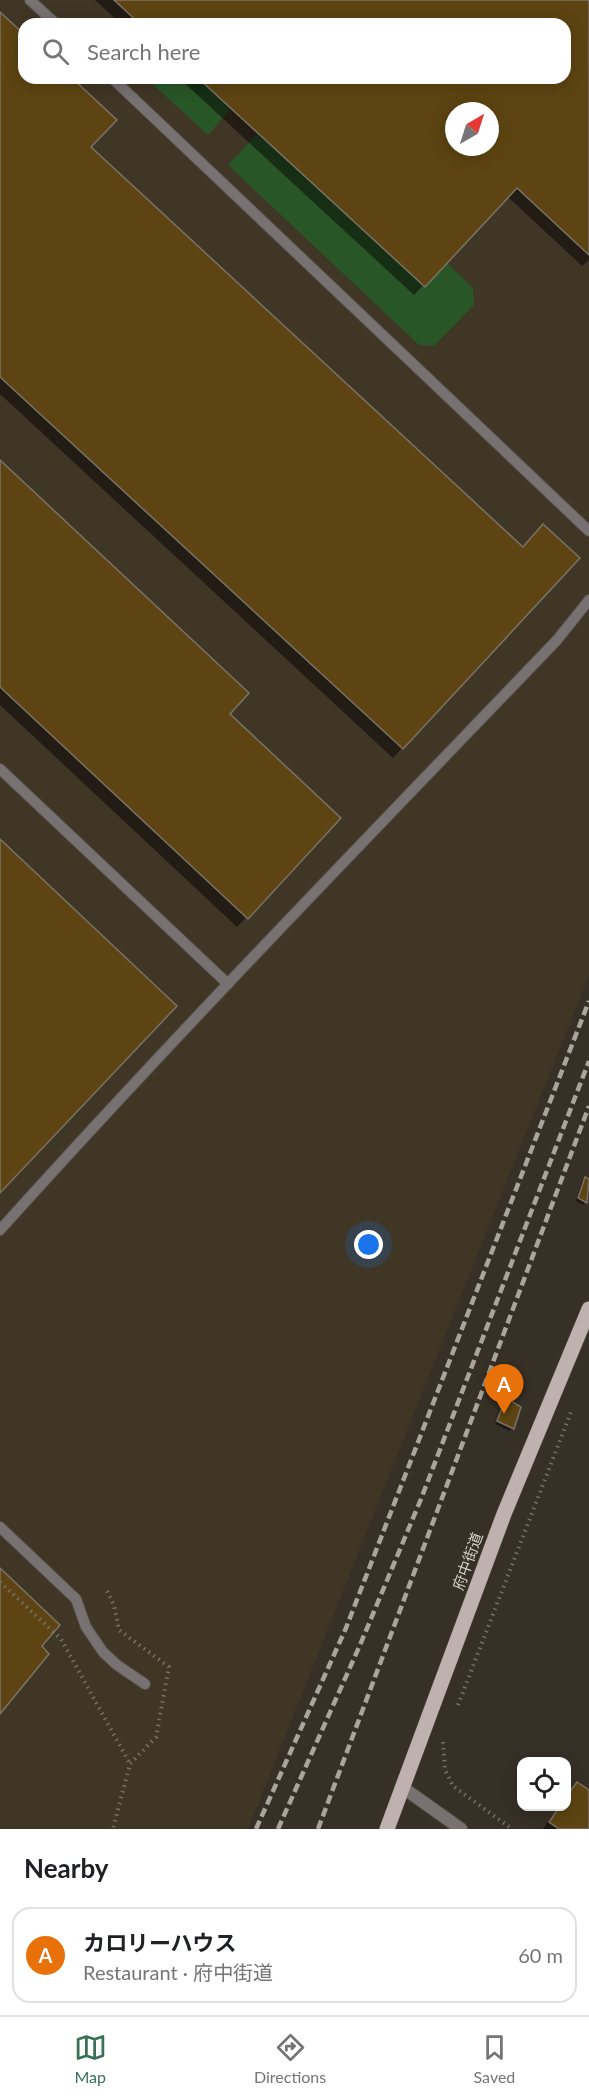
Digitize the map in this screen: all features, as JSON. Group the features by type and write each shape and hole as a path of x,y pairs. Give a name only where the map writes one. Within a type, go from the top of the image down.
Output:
{"main road":[{"name":"府中街道","path":"387,1829 504,1514 589,1309"}],"street":[{"path":"402,1787 461,1829"}],"lane":[{"path":"30,0 50,18"},
{"path":"118,84 589,531"},
{"path":"0,1230 228,984 557,640 589,600"},
{"path":"0,769 228,984"},
{"path":"0,1527 76,1599 86,1627 103,1652 117,1665 145,1684"}],"path":[{"path":"456,1711 572,1411"},
{"path":"0,1582 61,1639 130,1764"},
{"path":"107,1591 114,1605 119,1630 170,1667 156,1737 130,1764 113,1829"},
{"path":"447,1733 443,1744 445,1770 453,1786 512,1829"}],"shaded area":[{"path":"0,0 589,0 589,976 248,1829 0,1829"}],"green space":[{"path":"153,84 205,84 231,108 208,135"},
{"path":"258,133 424,287 447,263 473,288 474,305 434,346 419,345 228,165"}],"building":[{"path":"114,0 589,0 589,255 517,188 425,287 205,84 571,84 571,18 134,18"},
{"path":"0,12 18,28 18,84 78,84 117,120 91,147 523,547 543,524 580,558 403,749 0,377"},
{"path":"0,460 249,693 230,714 341,818 248,919 0,687"},
{"path":"0,839 177,1006 0,1193"},
{"path":"585,1177 589,1179 587,1203 578,1198"},
{"path":"506,1398 521,1407 514,1429 497,1421"},
{"path":"0,1568 60,1625 42,1646 49,1654 0,1714"},
{"path":"577,1782 589,1790 589,1829 559,1829 549,1822 557,1811 571,1811 571,1790"}],"railway":[{"path":"256,1829 346,1628 589,1001"},
{"path":"278,1829 360,1645 421,1499 589,1061"},
{"path":"318,1829 589,1106"}],"place":[{"name":"カロリーハウス","path":"504,1414"}]}
